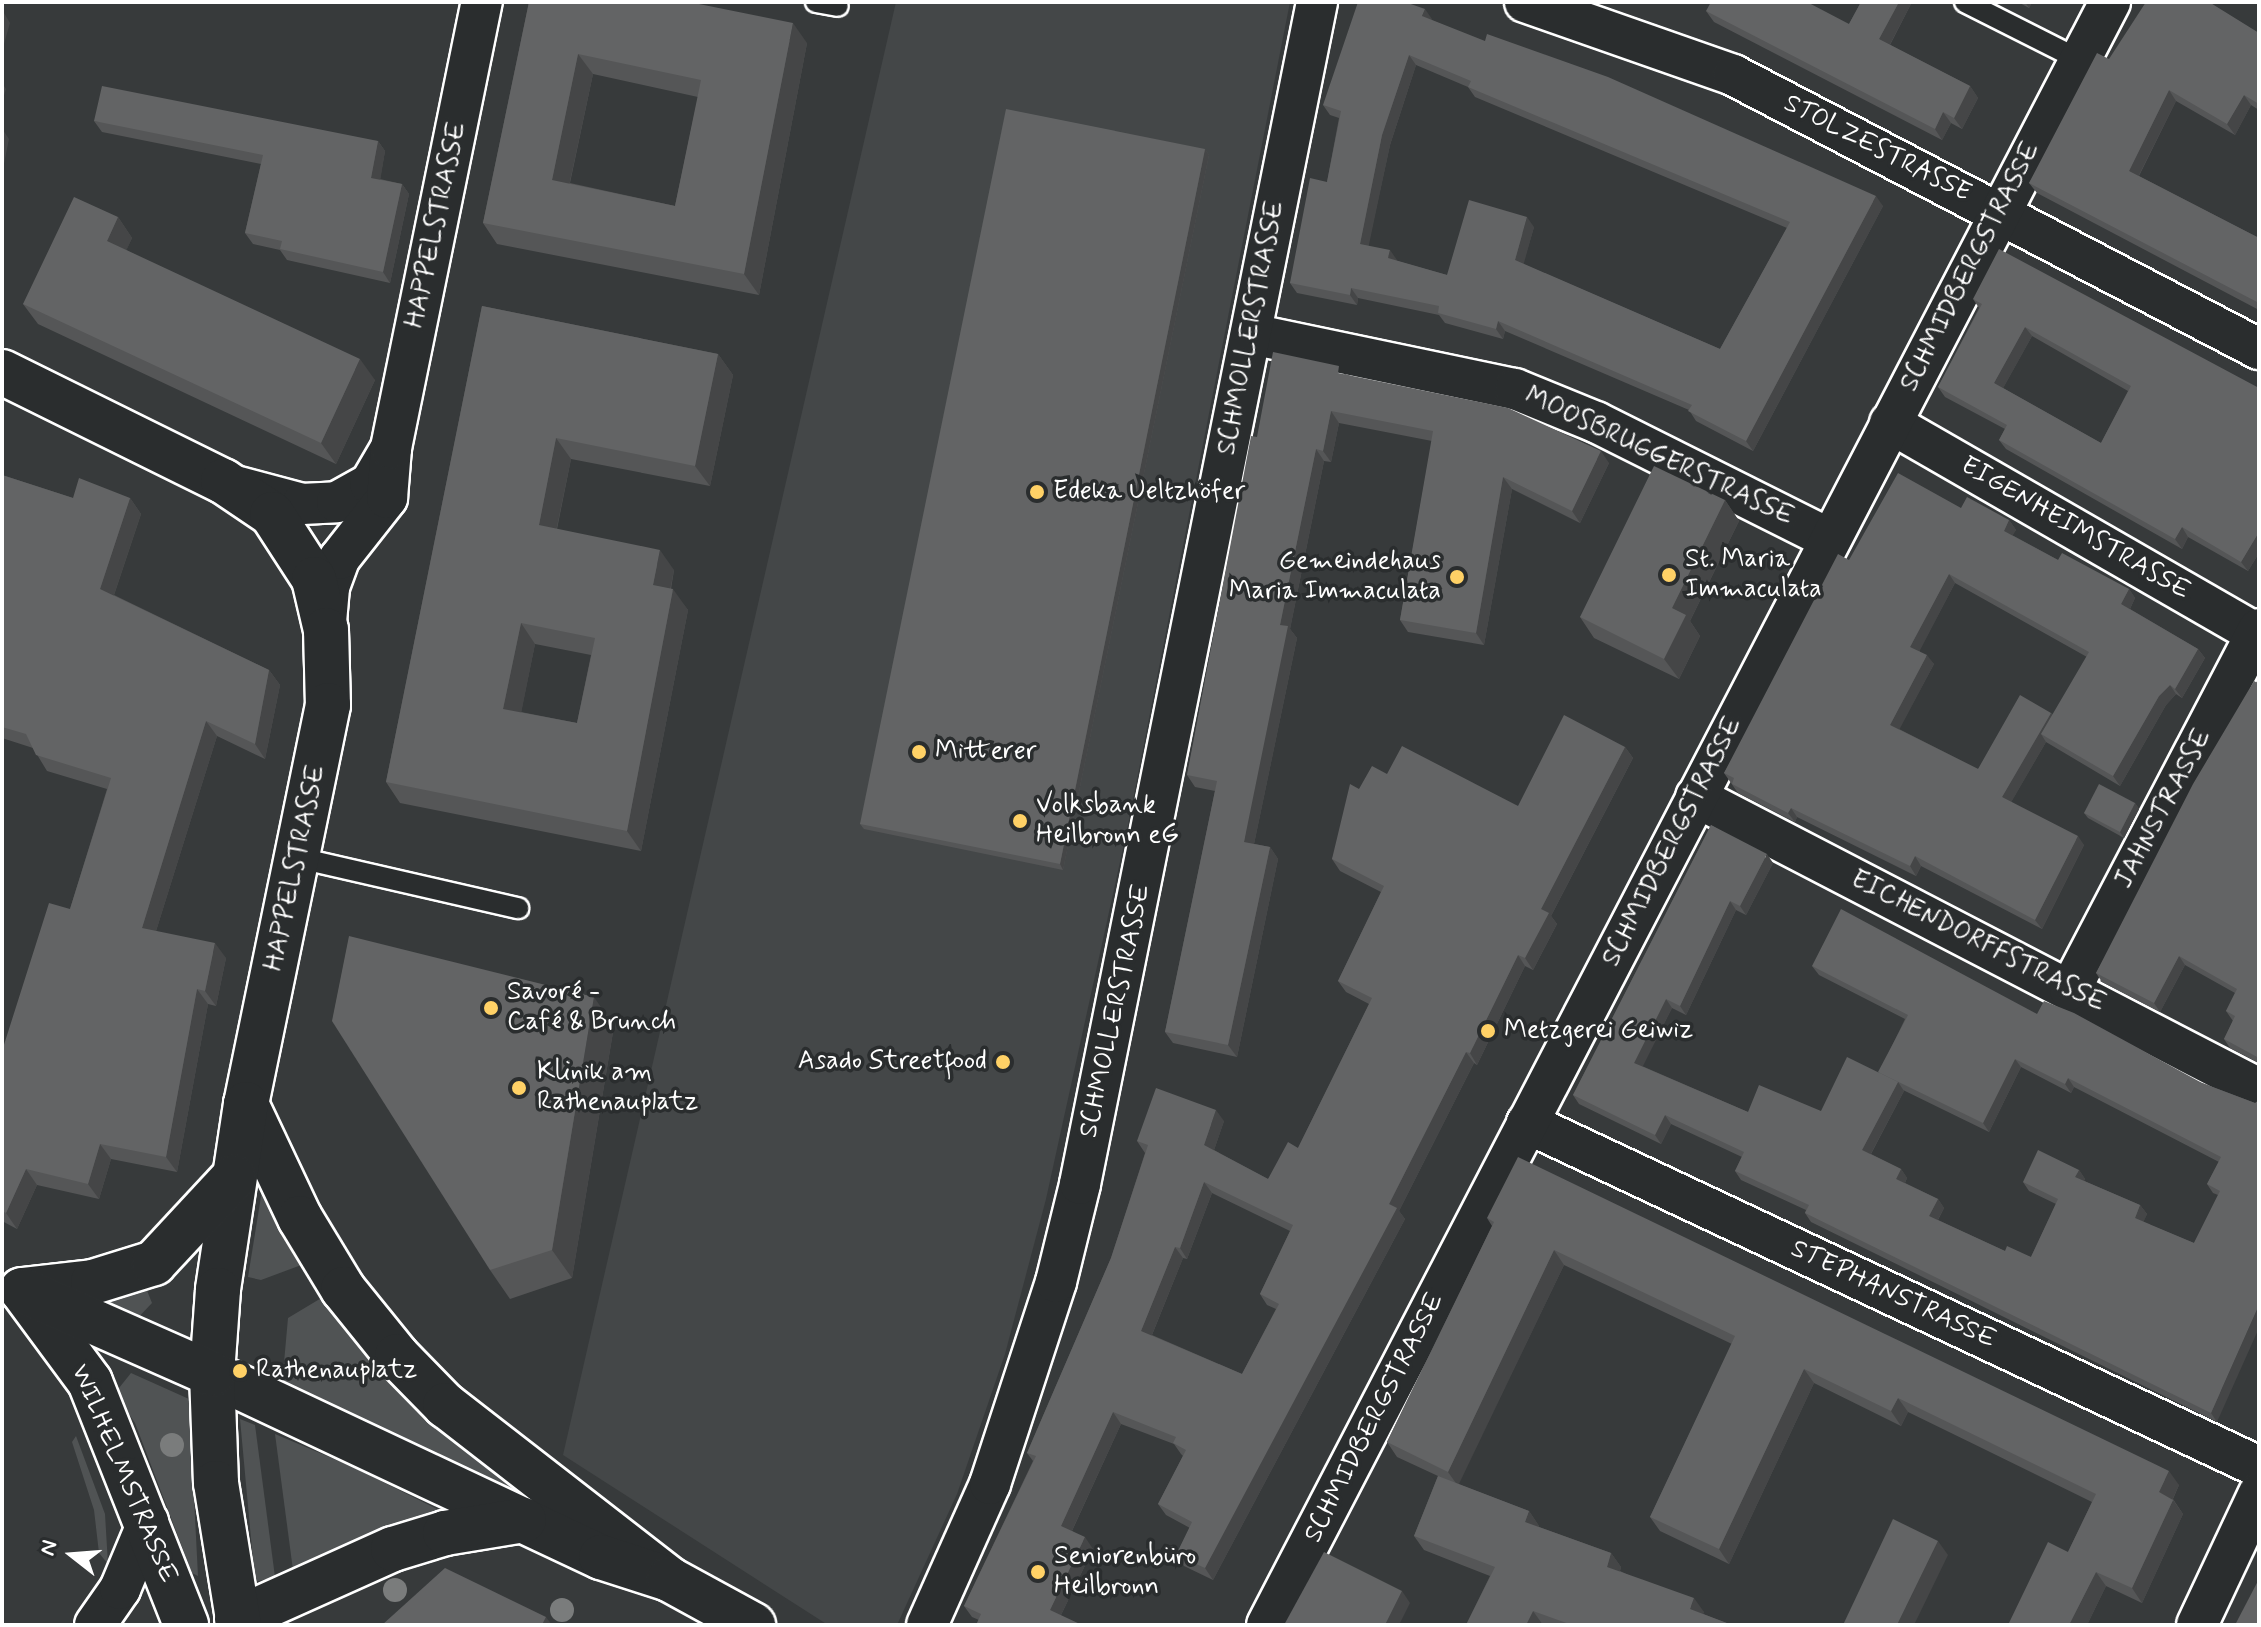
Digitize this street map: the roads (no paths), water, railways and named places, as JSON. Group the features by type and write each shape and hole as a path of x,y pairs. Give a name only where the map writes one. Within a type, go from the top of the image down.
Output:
{"main road":[{"path":"2,372 223,481"},
{"name":"HAPPELSTRASSE","path":"223,481 272,514 289,534 314,579 326,630 328,705 246,1104 234,1177 212,1374 216,1483 233,1623"},
{"path":"246,1104 300,1218 343,1289 397,1356 445,1405 611,1530 669,1579 753,1625"},
{"path":"12,1285 93,1282 154,1263 234,1177"},
{"name":"WILHELMSTRASSE","path":"12,1285 212,1374 601,1557 669,1579"},
{"name":"WILHELMSTRASSE","path":"12,1285 90,1382 148,1522 186,1625"},
{"path":"233,1623 393,1549 445,1533 524,1520"}],"street":[{"name":"HAPPELSTRASSE","path":"326,630 333,572 387,498 391,448 482,2"},
{"name":"SCHMOLLERSTRASSE","path":"927,1625 990,1484 1069,1230 1317,2"},
{"name":"STOLZESTRASSE","path":"1525,2 1733,75 2259,349"},
{"name":"SCHMIDBERGSTRASSE","path":"1267,1625 1998,212 2110,2"},
{"name":"MOOSBRUGGERSTRASSE","path":"1251,334 1515,389 1596,422 1830,539"},
{"name":"EIGENHEIMSTRASSE","path":"1890,423 2258,633"},
{"name":"HAPPELSTRASSE","path":"223,481 286,501 337,502 370,484 391,448"},
{"name":"JAHNSTRASSE","path":"2070,990 2258,633"},
{"name":"EICHENDORFFSTRASSE","path":"1696,797 2259,1089"},
{"name":"STEPHANSTRASSE","path":"1527,1123 2259,1467"},
{"path":"2197,1625 2259,1493"},
{"path":"95,1625 120,1589 148,1522"}],"lane":[{"path":"816,2 838,6"},
{"path":"1965,2 2080,60"},
{"path":"299,858 518,908"}],"place":[{"name":"Edeka Ueltzhöfer","path":"1037,492"},
{"name":"St. Maria Immaculata","path":"1669,575"},
{"name":"Gemeindehaus Maria Immaculata","path":"1457,577"},
{"name":"Mitterer","path":"919,752"},
{"name":"Volksbank Heilbronn eG","path":"1020,821"},
{"name":"Savoré - Café & Brunch","path":"491,1008"},
{"name":"Metzgerei Geiwiz","path":"1488,1031"},
{"name":"Asado Streetfood","path":"1003,1062"},
{"name":"Klinik am Rathenauplatz","path":"519,1088"},
{"name":"Rathenauplatz","path":"240,1371"},
{"name":"Seniorenbüro Heilbronn","path":"1038,1572"}]}
